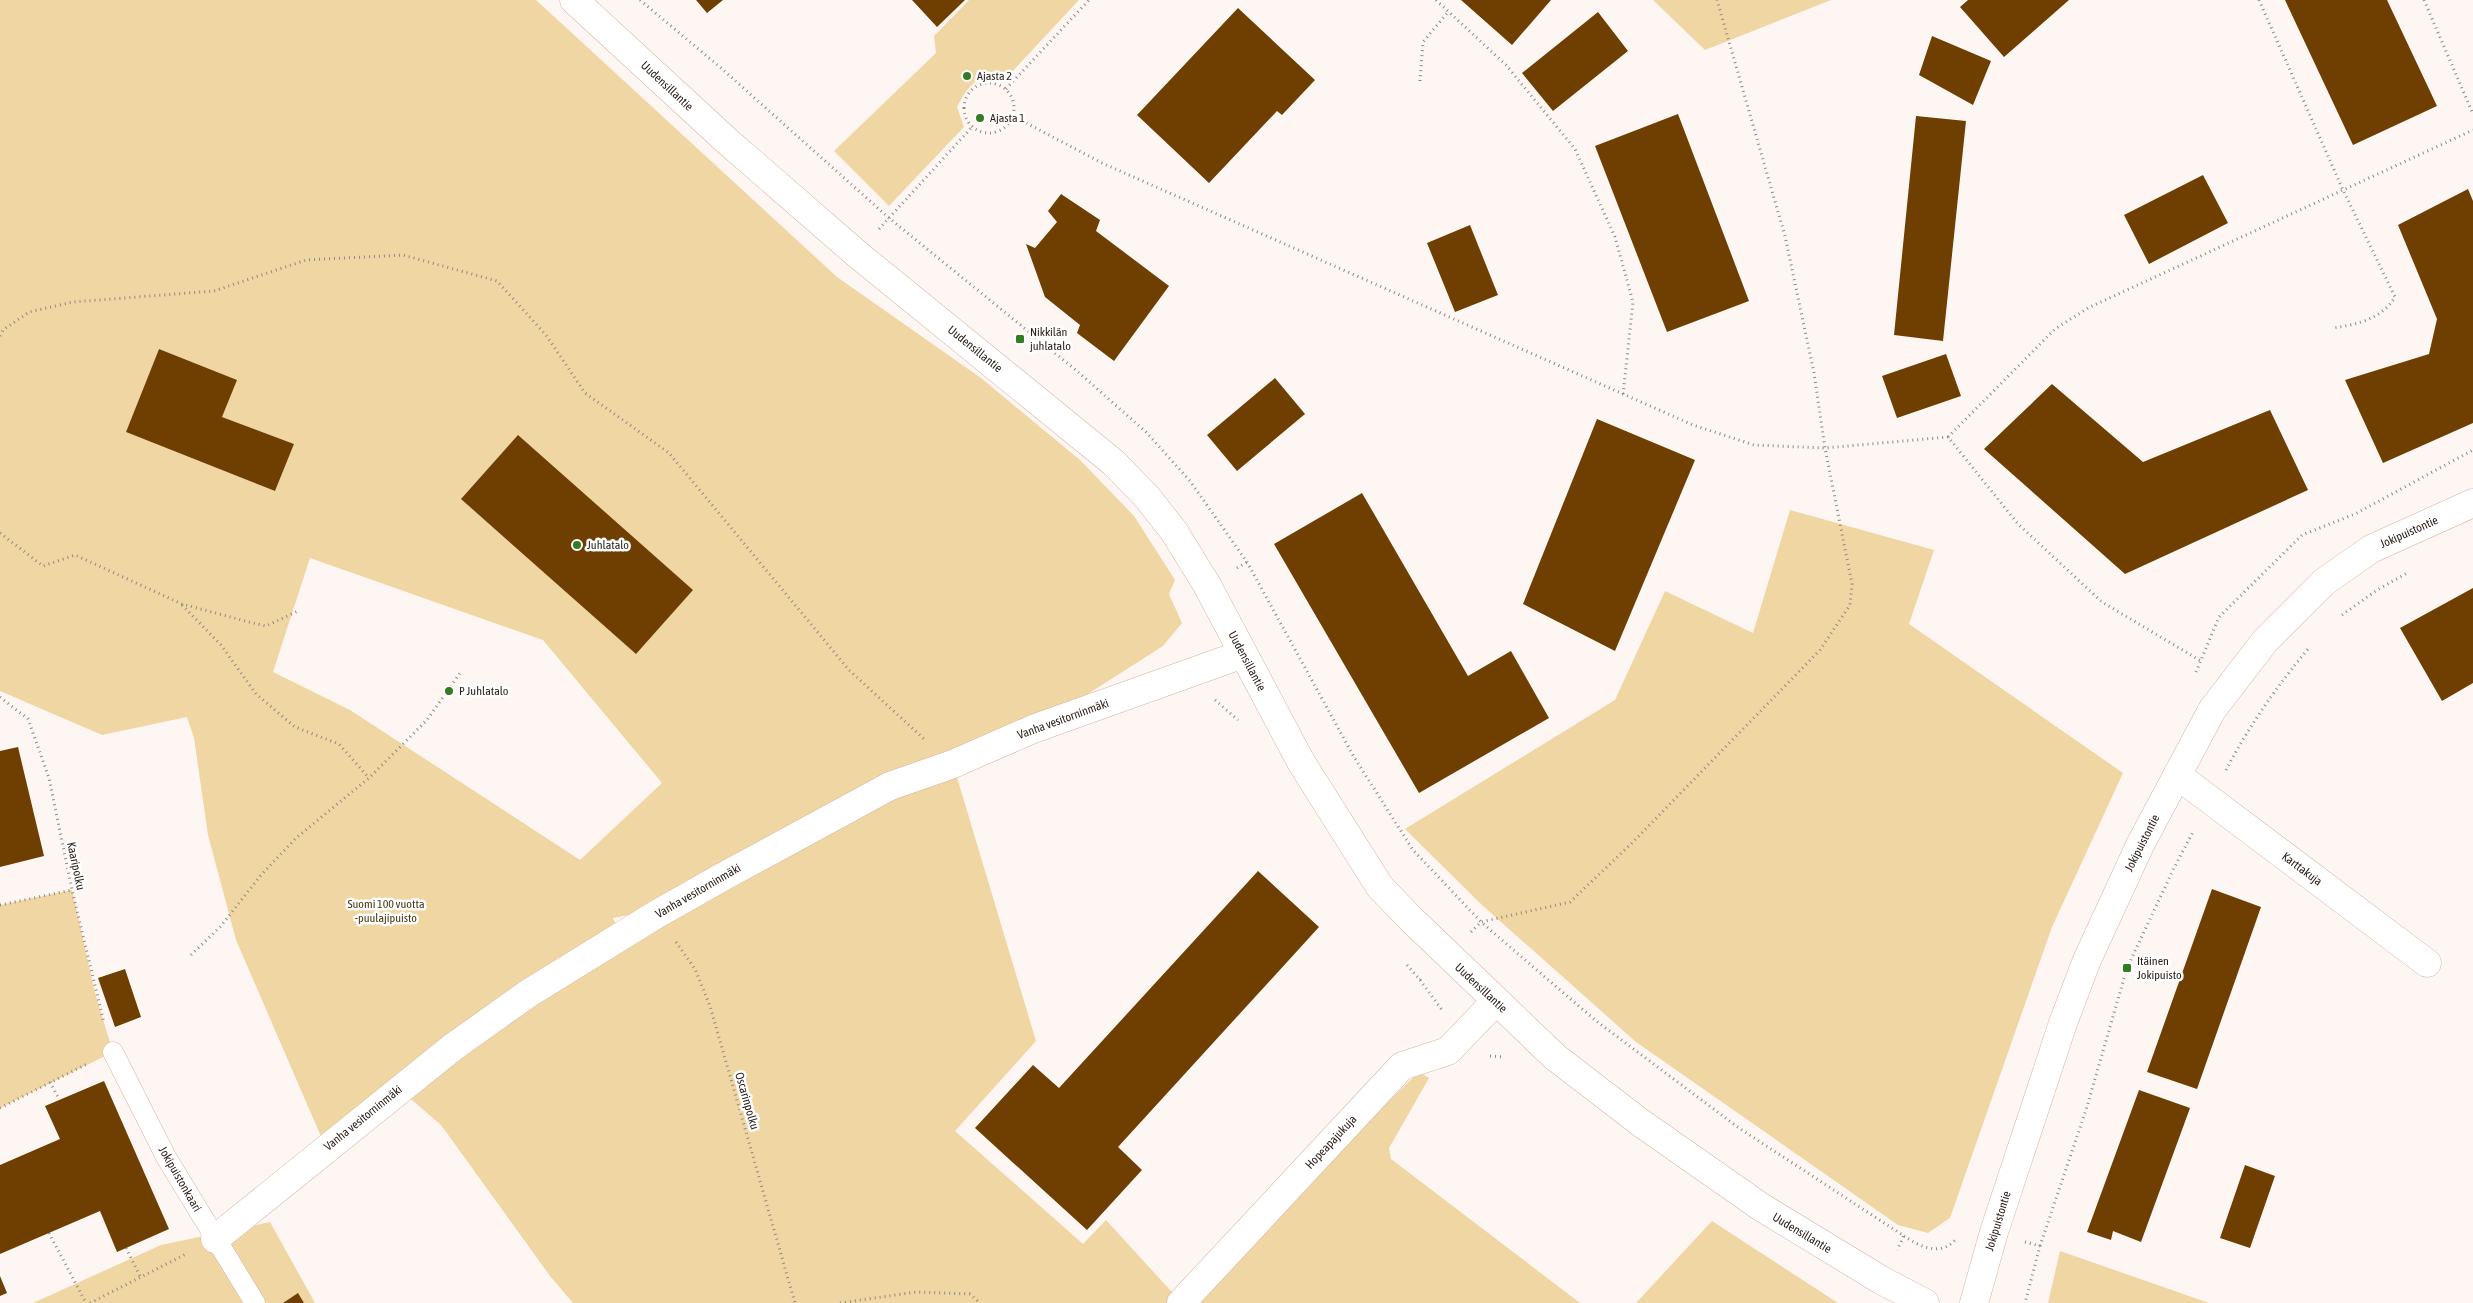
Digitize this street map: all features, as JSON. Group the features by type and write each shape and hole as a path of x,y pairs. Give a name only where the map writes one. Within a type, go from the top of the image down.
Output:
{"street":[{"name":"Uudensillantie","path":"574,0 727,141 857,254 1114,464 1146,496 1172,530 1207,585 1301,762 1380,887 1495,1002 1555,1057 1641,1123 1761,1208 1881,1280 1925,1303"},
{"name":"Jokipuistontie","path":"1974,1303 1994,1232 2066,1014 2087,960 2140,845 2212,710 2265,641 2324,582 2371,549 2473,503"},
{"name":"Vanha vesitorninmäki","path":"215,1239 453,1047 529,994 657,914 890,786 953,764 1033,729 1243,654"},
{"name":"Karttakuja","path":"2177,775 2427,963"},
{"name":"Hopeapajukuja","path":"1181,1303 1402,1066 1448,1051 1495,1002"}],"lane":[{"name":"Jokipuistonkaari","path":"113,1052 166,1156 254,1303"}],"path":[{"path":"1006,89 1089,0"},
{"path":"1436,0 1506,64 1575,150 1615,237 1633,302 1623,395"},
{"path":"1716,0 1785,236 1814,373 1852,584 1850,605 1820,650 1630,845 1570,902 1481,922 1595,1020 1724,1117 1904,1236 1881,1280"},
{"path":"2259,0 2342,190 2395,297 2388,309 2357,325 2332,328"},
{"path":"2424,0 2473,114"},
{"path":"1420,81 1423,42 1449,11"},
{"path":"990,82 1006,89 1014,104 1013,116 1006,127 991,134 983,133 972,127 965,117 963,109 968,93 982,84 990,82"},
{"path":"1013,116 1102,162 1693,425 1754,445 1826,448 1948,437 2055,329 2088,308 2473,130"},
{"path":"889,218 972,127"},
{"path":"0,336 4,330 29,312 73,302 214,292 306,260 403,256 497,281 546,335 585,393 668,453 849,670 953,764"},
{"path":"1948,437 2018,524 2102,602 2201,661"},
{"path":"0,533 43,566 76,555 182,604 266,626 298,611"},
{"path":"2335,620 2377,590 2413,569"},
{"path":"182,604 221,645 256,694 295,727 339,744 369,778"},
{"path":"2040,1246 2086,1110 2128,968 2174,868 2245,734 2288,673 2312,645"},
{"path":"191,955 221,926 261,875 296,838 369,778 427,720 460,673"},
{"name":"Kaaripolku","path":"0,697 28,719 49,778 95,993 113,1052"},
{"path":"0,905 72,890"},
{"name":"Oscarinpolku","path":"657,914 695,968 710,1006 795,1303"},
{"path":"0,1108 113,1052"},
{"path":"50,1082 59,1100"},
{"path":"49,1233 88,1303 215,1239"},
{"path":"126,1248 140,1276"},
{"path":"840,1303 916,1292 970,1294 980,1303"}],"green space":[{"name":"Suomi 100 vuotta -puulajipuisto","path":"0,0 536,0 837,277 981,378 1080,460 1134,516 1175,580 1169,594 1182,623 1163,646 1033,729 953,764 1036,1041 955,1131 1083,1244 1106,1220 1181,1302 1419,1072 1429,1078 1389,1148 1391,1159 1580,1303 573,1303 550,1276 441,1125 399,1089 326,1148 236,940 208,835 194,738 187,717 102,735 0,691","holes":["159,349 236,380 222,417 294,444 275,491 126,432","310,558 543,640 662,783 580,860 350,710 273,672","664,908 623,935 613,918"]},
{"path":"969,0 1079,0 1009,75 990,76 972,85 957,107 964,127 889,206 834,151 936,53 934,36"},
{"path":"1653,0 1831,0 1705,50"},
{"path":"1790,510 1934,550 1909,624 2123,773 2052,927 1950,1218 1928,1233 1898,1225 1636,1042 1482,905 1405,829 1615,700 1665,591 1753,633"},
{"path":"72,890 95,993 113,1052 0,1108 0,905"},
{"path":"1712,1221 1838,1303 1636,1303"},
{"path":"270,1222 315,1303 33,1303 161,1245"},
{"path":"2060,1251 2209,1303 2048,1303"}],"building":[{"path":"696,0 723,0 707,13"},
{"path":"912,0 965,0 937,27"},
{"path":"1461,0 1551,0 1512,45"},
{"path":"1968,0 2069,0 2004,57 1960,7"},
{"path":"2285,0 2387,0 2437,106 2353,145"},
{"path":"1238,8 1315,80 1282,115 1277,111 1209,183 1137,115"},
{"path":"1598,12 1628,51 1553,111 1522,73"},
{"path":"1932,36 1991,61 1973,105 1919,75"},
{"path":"1678,114 1749,301 1667,332 1595,146"},
{"path":"1916,116 1966,121 1943,341 1894,335"},
{"path":"2203,175 2228,223 2149,264 2124,215"},
{"path":"2468,189 2473,201 2473,423 2383,463 2345,380 2429,354 2437,319 2398,225"},
{"path":"1061,194 1100,220 1096,231 1169,286 1114,361 1077,333 1080,325 1045,297 1026,244 1035,248 1057,222 1048,211"},
{"path":"1470,225 1498,295 1455,312 1427,243"},
{"path":"159,349 237,380 222,417 294,444 275,491 126,432"},
{"path":"1946,354 1961,396 1897,418 1882,376"},
{"path":"1275,378 1305,414 1237,471 1207,435"},
{"path":"2052,384 2143,462 2270,410 2308,490 2125,574 1984,449"},
{"path":"1597,419 1695,460 1615,651 1523,604"},
{"name":"Juhlatalo","path":"518,435 693,590 636,654 461,499"},
{"path":"1362,493 1468,676 1511,651 1549,718 1419,793 1274,544"},
{"path":"2473,588 2473,683 2442,701 2400,628"},
{"path":"18,747 44,856 0,867 0,751"},
{"path":"1258,871 1319,927 1118,1147 1142,1170 1087,1230 975,1128 1033,1065 1059,1088"},
{"path":"2212,889 2261,907 2197,1089 2147,1072"},
{"path":"125,969 141,1017 115,1027 98,978"},
{"path":"104,1081 169,1229 117,1252 100,1211 0,1254 0,1165 60,1139 45,1106"},
{"path":"2139,1090 2190,1108 2141,1242 2113,1231 2111,1240 2087,1232"},
{"path":"2245,1165 2275,1176 2250,1248 2220,1238"},
{"path":"0,1276 7,1293 0,1296"},
{"path":"298,1293 304,1303 283,1303"}],"place":[{"name":"Ajasta 2","path":"967,76"},
{"name":"Ajasta 1","path":"980,118"},
{"name":"Nikkilän juhlatalo","path":"1020,339"},
{"name":"Juhlatalo","path":"577,545"},
{"name":"P Juhlatalo","path":"449,691"},
{"name":"Itäinen Jokipuisto","path":"2127,968"}]}
